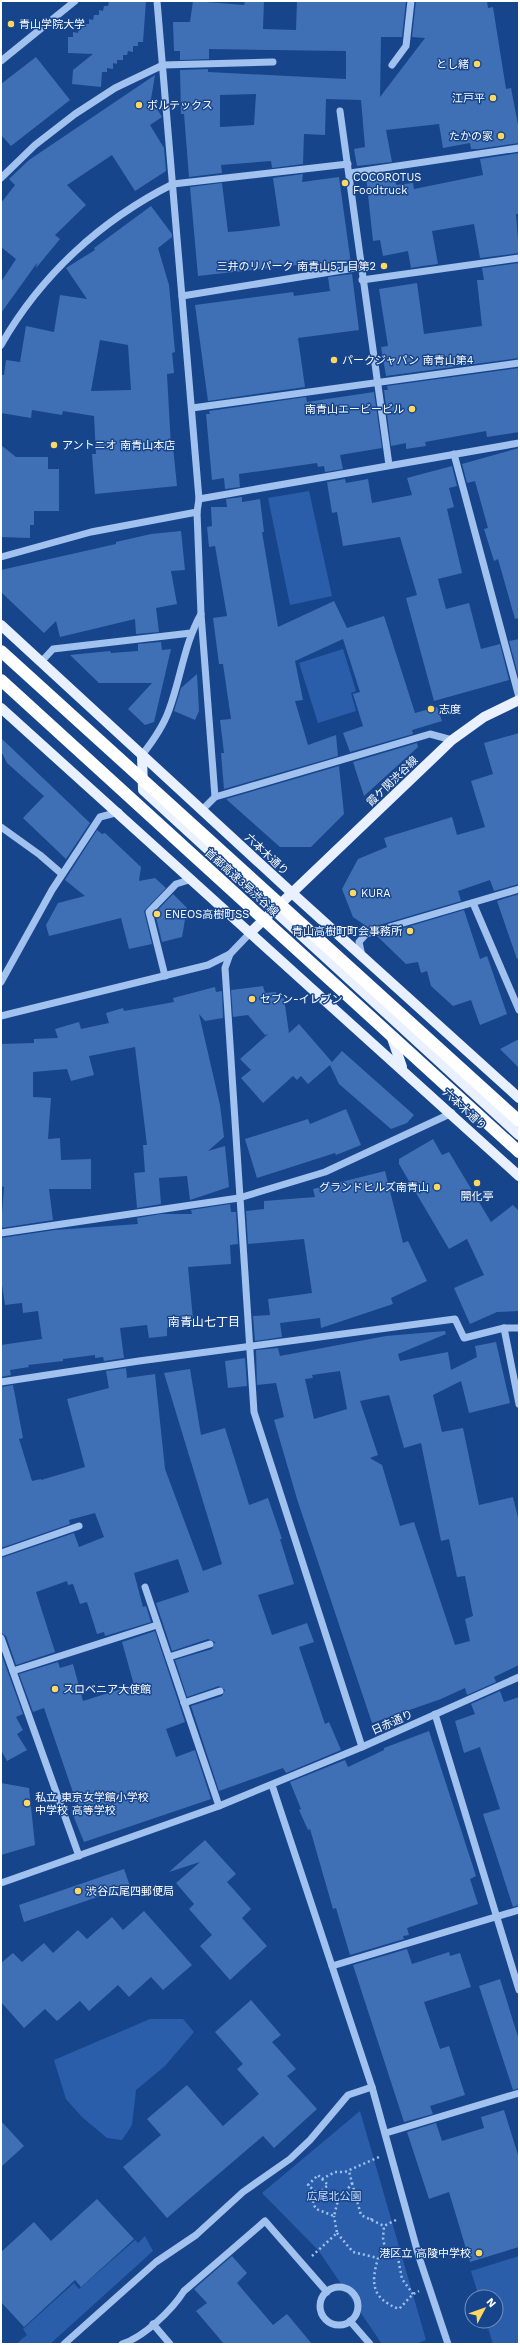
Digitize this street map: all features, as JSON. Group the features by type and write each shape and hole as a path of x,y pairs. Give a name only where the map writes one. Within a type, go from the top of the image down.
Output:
{"highway":[{"name":"首都高速3号渋谷線","path":"1,651 519,1121"},
{"name":"首都高速3号渋谷線","path":"1,680 519,1152"}],"main road":[{"name":"六本木通り","path":"1,625 362,956 517,1092"},
{"name":"霞ケ関渋谷線","path":"251,932 452,740 484,717 519,700"},
{"name":"六本木通り","path":"1,708 119,812 452,1113 519,1176"},
{"path":"142,755 143,790 519,1135"},
{"path":"273,910 288,934 387,1024 403,1069"}],"street":[{"path":"1,61 75,1"},
{"path":"157,1 199,499 197,512 201,614 215,797"},
{"path":"392,65 406,46 412,1"},
{"path":"1,178 35,145 75,114 115,88 163,65 273,62"},
{"path":"340,111 350,173 362,280 376,383 389,465"},
{"path":"350,173 519,148"},
{"path":"1,345 33,296 74,252 124,211 173,184 348,164"},
{"path":"362,280 519,258"},
{"path":"182,296 361,267"},
{"path":"192,408 519,363"},
{"path":"199,499 519,443"},
{"path":"454,454 519,697"},
{"path":"1,557 91,532 197,512"},
{"path":"142,755 160,731 169,711 191,633 201,614"},
{"path":"41,662 53,649 191,633"},
{"path":"202,810 215,797 430,734 452,740"},
{"path":"1,982 62,874 100,817 119,812"},
{"path":"1,827 40,855 62,874"},
{"path":"165,976 149,912 176,884 192,879"},
{"path":"362,956 359,942 366,934 519,889"},
{"path":"472,903 519,1010"},
{"path":"1,1016 208,965 230,954 251,932"},
{"path":"230,954 225,968 254,1412 362,1747"},
{"path":"1,1233 239,1198 325,1172 452,1113"},
{"path":"1,1382 455,1319 464,1338 504,1328 519,1328"},
{"path":"504,1328 519,1404"},
{"path":"1,1553 79,1526"},
{"path":"145,1587 219,1806"},
{"path":"13,1672 157,1625"},
{"path":"1,1638 79,1856"},
{"path":"168,1657 210,1644"},
{"name":"日赤通り","path":"1,1883 219,1806 272,1785 362,1747 519,1677"},
{"path":"184,1703 220,1691"},
{"path":"435,1714 495,1917 519,1990"},
{"path":"272,1785 372,2087 386,2133 419,2257 448,2344"},
{"path":"332,1966 519,1910"},
{"path":"64,2344 156,2262 196,2235 243,2192 290,2159 310,2140 348,2095 372,2087"},
{"path":"386,2133 519,2093"},
{"path":"122,2344 132,2341 153,2324 176,2304 184,2291 265,2221 327,2292"},
{"path":"338,2287 344,2288 354,2294 358,2306 354,2317 350,2322 338,2325 327,2320 320,2309 320,2303 327,2292 338,2287"},
{"path":"350,2322 370,2344"},
{"path":"153,2324 170,2344"}],"path":[{"path":"322,2179 335,2172 349,2171 380,2157"},
{"path":"349,2171 362,2215 384,2226"},
{"path":"318,2175 322,2179 328,2185 318,2194 308,2185 318,2175"},
{"path":"352,2183 337,2204 334,2216 337,2233 354,2252 378,2258 373,2277 377,2294 388,2305 399,2309 413,2294 420,2291"},
{"path":"315,2190 313,2203 316,2209 334,2216"},
{"path":"372,2220 373,2216"},
{"path":"384,2226 398,2219"},
{"path":"384,2226 383,2238 386,2253 397,2253 402,2279 413,2294"},
{"path":"303,2264 337,2233"}],"green space":[{"path":"309,491 332,596 290,605 268,498"},
{"path":"343,649 356,691 351,693 356,711 318,723 299,663"},
{"path":"150,2019 183,2019 194,2032 165,2066 136,2090 132,2125 122,2140 107,2138 82,2117 66,2099 54,2060"},
{"name":"広尾北公園","path":"360,2111 426,2340 416,2344 382,2344 318,2250 262,2193"},
{"path":"145,2236 153,2251 50,2344 16,2344 27,2335 23,2329 74,2283 79,2289 135,2240 138,2243"},
{"path":"519,2256 519,2344 493,2344 488,2329 504,2329 504,2289 477,2289 471,2271"}],"building":[{"path":"109,1 146,1 143,42 138,42 138,46 133,46 133,52 128,51 127,55 123,55 123,60 117,60 117,64 113,63 113,69 107,68 107,72 102,72 101,87 72,84 73,70 93,54 68,53 68,37 73,37 73,32 78,33 79,28 82,28 83,24 89,24 89,19 93,20 94,15 99,15 99,10 103,11 104,6 108,6"},
{"path":"193,1 244,5 245,1 264,1 263,29 296,30 297,1 406,1 402,37 381,37 380,97 425,38 412,37 416,1 487,1 488,8 493,7 506,89 511,88 519,130 519,143 478,149 471,149 470,143 443,148 439,124 386,130 392,162 357,166 354,149 365,147 361,100 326,99 325,135 304,134 303,164 272,168 271,161 221,165 222,173 189,177 184,114 181,114 180,70 208,69 208,72 346,79 346,51 209,49 209,59 180,60 180,51 174,51 173,22 190,22","holes":["256,94 254,125 220,127 220,95"]},
{"path":"36,57 70,100 11,146 1,135 1,84"},
{"path":"155,75 151,99 162,117 150,125 164,148 166,171 135,191 112,155 67,185 86,205 55,235 60,239 36,268 37,263 1,313 1,282 16,259 1,247 1,203 15,185 9,179 29,160"},
{"path":"519,153 519,214 516,214 519,253 480,258 474,224 432,231 438,264 411,268 408,251 383,256 380,240 373,241 366,176 394,172 396,185 413,183 414,189 483,175 480,159"},
{"path":"303,174 302,182 339,177 351,264 327,267 326,263 298,267 298,265 198,276 190,187 222,183 228,232 240,231 280,226 273,178"},
{"path":"151,206 172,234 172,237 158,248 169,285 175,352 172,353 174,373 167,374 171,447 173,447 177,486 95,494 92,454 96,454 94,416 63,411 62,415 32,410 31,418 1,413 1,375 4,375 6,360 20,362 26,326 54,332 60,295 87,299 66,268 95,250 94,248","holes":["100,340 128,345 131,390 91,391"]},
{"path":"519,263 519,358 386,376 381,347 388,346 379,289 417,283 424,334 482,326 477,280 484,280 482,268"},
{"path":"352,274 359,330 298,338 305,387 208,401 195,305 293,292 294,296 330,291 328,277"},
{"path":"519,368 519,432 487,437 486,431 425,442 426,446 406,449 406,443 391,446 384,390 388,390 387,386"},
{"path":"374,392 382,448 340,455 343,469 325,472 324,466 318,467 317,463 239,474 240,487 225,489 224,478 212,480 206,414 210,414 209,411 306,397 307,402"},
{"path":"1,445 16,457 48,457 48,469 59,469 59,511 34,511 34,525 30,525 30,538 1,537"},
{"path":"519,448 519,618 515,619 498,559 494,561 484,529 488,528 475,481 467,483 462,464"},
{"path":"452,466 457,486 449,488 454,507 447,509 462,573 438,579 446,609 469,603 481,649 500,644 509,680 434,701 406,598 417,595 400,537 343,546 337,512 332,513 327,482 345,479 346,483 368,479 372,503 412,495 407,478"},
{"path":"242,497 242,502 260,499 264,532 262,532 278,627 334,601 347,628 384,616 415,713 437,707 442,721 412,730 413,734 350,752 343,733 363,726 353,694 360,692 343,639 295,661 303,700 295,701 308,745 336,735 338,756 224,789 221,753 224,753 220,720 231,719 223,664 219,664 213,618 227,616 215,546 209,547 207,527 212,526 211,507 227,507 226,499"},
{"path":"181,531 185,570 171,571 177,604 156,608 159,632 136,634 135,619 60,637 56,621 44,633 1,592 1,570 116,544 116,542 151,534"},
{"path":"519,639 519,678 509,641"},
{"path":"161,642 162,650 171,649 154,722 145,725 128,709 152,683 99,683 70,655 110,651 111,653 138,651 138,644"},
{"path":"197,674 199,711 195,720 174,711 181,688"},
{"path":"519,733 519,884 494,891 490,880 458,891 461,901 369,928 353,917 342,889 358,859 387,847 384,838 452,817 457,835 485,827 471,781 493,774 484,743"},
{"path":"1,738 90,823 66,859 23,818 44,796 7,763 1,751"},
{"path":"417,743 418,747 364,796 353,762"},
{"path":"339,766 344,814 311,847 280,847 226,799"},
{"path":"97,830 102,834 105,833 141,867 139,881 155,878 166,888 144,911 152,944 129,949 121,918 49,936 46,925 58,903 85,896 65,880"},
{"path":"173,894 187,908 182,937 162,942 155,913"},
{"path":"519,894 519,958 517,959 497,901"},
{"path":"464,910 480,959 487,956 507,1014 480,1025 471,1000 453,1006 431,986 427,971 421,973 418,962 406,964 377,936"},
{"path":"263,986 265,993 276,992 277,999 284,998 289,1033 299,1024 332,1062 342,1051 414,1115 407,1123 391,1129 339,1084 330,1065 308,1084 301,1076 297,1080 293,1076 263,1103 241,1078 251,1070 240,1059 268,1034 265,1035 248,1015 233,1017 231,990"},
{"path":"215,987 216,992 222,991 223,1018 205,1021 199,1014 220,1105 224,1137 208,1151 225,1146 229,1187 190,1200 187,1176 159,1178 161,1204 137,1208 134,1173 145,1172 143,1145 147,1145 135,1047 89,1056 94,1075 71,1081 67,1069 33,1072 33,1097 51,1098 48,1139 60,1138 61,1160 91,1159 91,1189 49,1189 53,1220 1,1228 4,1187 1,1186 1,1044 34,1043 34,1039 58,1038 55,1029 79,1022 81,1029 109,1023 106,1013 123,1008 124,1011 174,1002 173,998"},
{"path":"519,1039 519,1068 500,1049"},
{"path":"346,1109 361,1145 336,1155 335,1153 257,1178 245,1139 308,1119 310,1124"},
{"path":"433,1139 442,1155 449,1152 491,1222 513,1205 519,1211 519,1311 497,1312 470,1324 454,1288 484,1275 467,1239 449,1249 399,1164 399,1159"},
{"path":"385,1171 403,1243 408,1241 427,1281 391,1298 393,1304 321,1328 320,1318 280,1323 282,1337 255,1341 253,1316 270,1315 268,1299 312,1293 304,1239 248,1244 246,1211 264,1209 264,1201 315,1197 313,1189"},
{"path":"230,1204 231,1212 236,1212 238,1244 230,1245 231,1264 188,1267 193,1319 176,1322 176,1327 167,1328 167,1336 149,1338 147,1325 120,1328 124,1358 104,1361 103,1357 95,1358 95,1355 63,1359 63,1361 28,1365 29,1367 10,1370 11,1375 1,1377 1,1345 42,1339 38,1311 23,1313 22,1303 5,1305 1,1278 1,1238 55,1230 138,1224 137,1218 161,1214 192,1214 191,1210"},
{"path":"445,1331 446,1334 398,1354 400,1361 448,1352 451,1370 477,1357 475,1346 496,1342 510,1403 469,1413 461,1381 433,1395 442,1432 463,1428 479,1505 513,1497 519,1522 519,1665 494,1677 496,1682 467,1695 465,1688 441,1699 372,1723 297,1499 274,1420 284,1417 276,1383 257,1385 256,1350 278,1348 280,1356 386,1336","holes":["340,1371 347,1409 314,1419 305,1379 313,1378 312,1375","389,1395 404,1448 421,1443 441,1541 449,1539 457,1577 465,1576 473,1616 465,1619 470,1641 455,1645 414,1522 400,1526 382,1465 370,1458 378,1455 360,1401"]},
{"path":"245,1358 247,1386 228,1388 225,1361"},
{"path":"126,1368 127,1378 155,1374 165,1469 203,1571 222,1564 164,1373 190,1369 201,1435 225,1428 249,1505 268,1498 282,1539 280,1539 294,1584 258,1595 272,1635 307,1623 314,1642 299,1647 325,1724 329,1722 341,1750 286,1773 283,1768 219,1791 191,1706 222,1696 225,1690 219,1686 187,1697 175,1660 212,1649 215,1642 208,1639 172,1651 156,1603 189,1592 178,1559 134,1573 143,1607 146,1606 151,1622 105,1636 104,1632 97,1634 87,1602 80,1604 73,1584 68,1585 67,1581 36,1592 55,1652 16,1665 6,1636 1,1633 1,1558 74,1533 79,1547 104,1537 95,1513 69,1520 70,1524 1,1548 1,1387 13,1385 23,1438 19,1439 32,1481 41,1480 85,1467 67,1399 109,1388 106,1371"},
{"path":"155,1631 185,1722 166,1729 176,1757 195,1750 211,1799 84,1842 71,1810 78,1807 44,1708 33,1712 19,1674 58,1662 60,1668 73,1664 83,1701 134,1685 122,1642"},
{"path":"1,1653 23,1714 16,1717 23,1730 17,1734 27,1750 7,1761 1,1750"},
{"path":"500,1691 504,1702 519,1697 519,1905 513,1907 483,1814 500,1809 480,1747 464,1753 455,1721 475,1714 471,1704"},
{"path":"429,1731 476,1876 470,1879 478,1904 407,1928 409,1935 403,1936 404,1939 350,1955 336,1908 333,1909 310,1829 308,1830 299,1810 301,1809 290,1782 345,1760 348,1767 384,1750 384,1748"},
{"path":"1,1783 29,1788 35,1845 1,1855"},
{"path":"205,1840 236,1874 227,1882 251,1909 242,1918 267,1946 230,1980 200,1946 212,1935 189,1909 194,1904 176,1883 200,1862 169,1872"},
{"path":"124,1869 130,1886 24,1922 19,1905"},
{"path":"144,1911 192,1965 163,1990 151,1977 129,1997 118,1985 89,2011 80,2001 57,2021 45,2009 24,2028 1,2002 1,1963 13,1953 22,1962 44,1943 53,1953 78,1930 87,1939 112,1917 123,1930"},
{"path":"407,1949 412,1964 449,1952 450,1956 460,1953 471,1987 424,2002 440,2049 449,2046 465,2095 430,2106 433,2114 404,2122 353,1965"},
{"path":"500,1979 519,2040 519,2088 513,2090 479,1986"},
{"path":"251,2000 281,2035 272,2042 296,2069 287,2076 317,2109 274,2148 263,2136 167,2218 123,2167 161,2135 147,2119 187,2085 223,2126 259,2094 237,2069 243,2064 215,2032"},
{"path":"504,2110 519,2158 519,2247 470,2262 449,2192 429,2199 407,2132 436,2123 442,2141 484,2128 481,2117"},
{"path":"1,2121 24,2146 1,2167"},
{"path":"97,2199 134,2239 81,2287 75,2280 24,2327 1,2302 1,2252 34,2222 51,2241"},
{"path":"232,2256 247,2273 237,2283 273,2325 287,2314 312,2344 224,2344 196,2311 207,2303 194,2289"}],"place":[{"name":"青山学院大学","path":"11,24"},
{"name":"とし緒","path":"477,64"},
{"name":"江戸平","path":"493,98"},
{"name":"ボルテックス","path":"139,105"},
{"name":"たかの家","path":"501,136"},
{"name":"COCOROTUS Foodtruck","path":"345,183"},
{"name":"三井のリパーク 南青山5丁目第2","path":"384,266"},
{"name":"パークジャパン 南青山第4","path":"334,360"},
{"name":"南青山エービービル","path":"412,409"},
{"name":"アントニオ 南青山本店","path":"54,445"},
{"name":"志度","path":"431,709"},
{"name":"KURA","path":"353,893"},
{"name":"ENEOS高樹町SS","path":"157,914"},
{"name":"青山高樹町町会事務所","path":"410,931"},
{"name":"セブン-イレブン","path":"252,999"},
{"name":"開化亭","path":"477,1183"},
{"name":"グランドヒルズ南青山","path":"437,1187"},
{"name":"スロベニア大使館","path":"55,1689"},
{"name":"私立 東京女学館小学校 中学校 高等学校","path":"27,1803"},
{"name":"渋谷広尾四郵便局","path":"78,1891"},
{"name":"港区立 高陵中学校","path":"479,2253"}],"district":[{"name":"南青山七丁目","path":"204,1322"}]}
